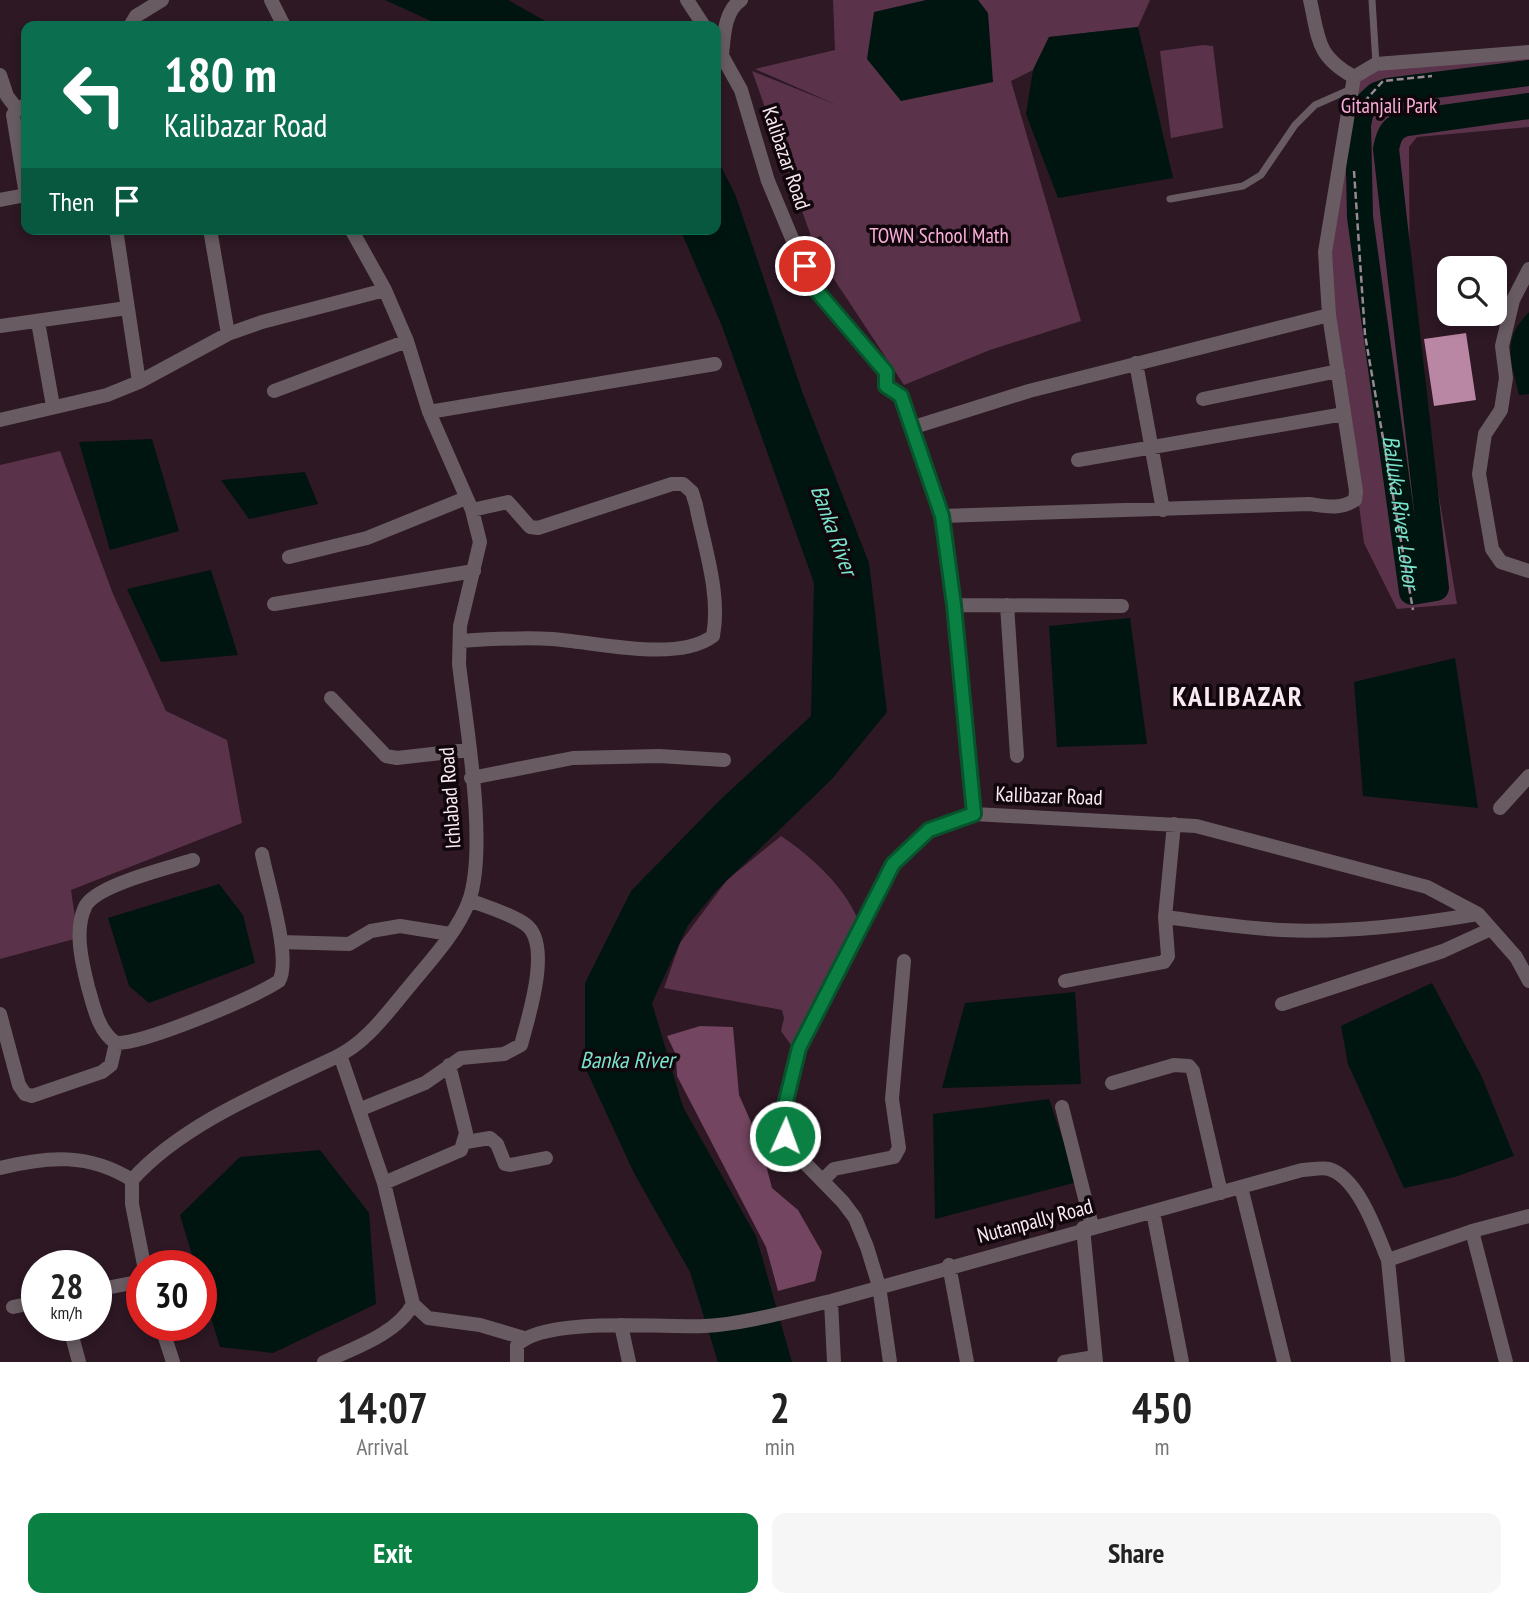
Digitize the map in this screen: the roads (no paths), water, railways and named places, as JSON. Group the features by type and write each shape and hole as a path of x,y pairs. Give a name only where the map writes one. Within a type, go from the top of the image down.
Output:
{"street":[{"path":"133,21 136,16 162,0"},
{"path":"271,0 282,21"},
{"path":"687,0 701,21"},
{"path":"721,43 733,5 741,0"},
{"path":"1310,0 1319,43 1330,64 1351,83"},
{"path":"942,516 1309,504 1329,507 1354,500 1356,491 1329,315 1325,252 1351,83 1376,64 1529,52"},
{"name":"Kalibazar Road","path":"721,54 741,90 768,181 811,284 886,372 886,386 901,396 932,479 942,516 954,605 974,814 1196,826 1427,887 1478,914 1516,957 1529,981"},
{"path":"0,75 7,96 21,106"},
{"path":"21,108 13,116 21,167"},
{"path":"0,200 21,196"},
{"path":"117,235 139,383"},
{"path":"211,235 228,334"},
{"name":"Ichlabad Road","path":"132,1180 148,1162 181,1139 250,1099 340,1055 376,1027 450,934 469,900 477,852 460,625 480,542 469,504 429,412 407,341 385,290 354,235"},
{"path":"1529,269 1513,300 1502,346 1506,378 1501,410 1485,434 1479,474 1492,550 1501,562 1529,571"},
{"path":"0,420 107,395 139,383 228,334 262,322 385,290"},
{"path":"0,326 127,307"},
{"path":"911,428 1029,391 1329,315"},
{"path":"38,322 53,406"},
{"path":"274,391 407,341"},
{"path":"1136,363 1163,510"},
{"path":"429,412 715,364"},
{"path":"1203,399 1338,371"},
{"path":"1078,460 1344,414"},
{"path":"289,557 367,538 469,504 508,502 530,527 538,528 673,484 683,484 692,492 713,595 713,636 689,648 666,649 510,638 460,641"},
{"path":"274,604 474,571"},
{"path":"954,605 1122,607"},
{"path":"1007,605 1017,755"},
{"path":"331,698 386,756 397,758 468,750"},
{"path":"471,778 573,758 659,756 724,760"},
{"path":"1500,808 1529,776"},
{"path":"890,1362 879,1286 855,1218 806,1164 785,1136 786,1101 799,1048 893,864 929,830 974,814"},
{"path":"1065,981 1164,962 1168,956 1165,917 1174,824"},
{"path":"192,860 110,888 89,900 84,908 80,942 84,970 100,1025 107,1037 116,1043 144,1038 271,986 282,976 281,942 262,855"},
{"path":"361,1109 425,1083 449,1065 474,1055 504,1054 521,1045 538,966 537,943 532,930 524,923 469,900"},
{"path":"1165,917 1282,930 1344,930 1424,924 1478,914"},
{"path":"281,942 349,944 384,926 415,927 450,934"},
{"path":"1282,1004 1443,951 1491,929"},
{"path":"823,1180 834,1169 882,1162 894,1157 899,1148 892,1099 904,961"},
{"path":"0,1014 19,1085 25,1094 32,1096 102,1072 111,1065 116,1043"},
{"path":"340,1055 361,1109 384,1183 413,1304 428,1318 480,1325 524,1338 517,1345 517,1362"},
{"path":"449,1065 466,1142"},
{"path":"1112,1083 1174,1065 1189,1066 1193,1071 1221,1193"},
{"path":"1062,1107 1087,1227 1096,1359 1064,1362"},
{"path":"384,1183 454,1154 466,1142 490,1138 497,1144 505,1164 546,1158"},
{"path":"0,1168 36,1159 64,1157 112,1167 132,1180 132,1205 141,1250"},
{"name":"Nutanpally Road","path":"524,1338 539,1332 621,1325 707,1326 831,1301 949,1265 1302,1170 1329,1169 1347,1182 1362,1202 1388,1259"},
{"path":"1241,1188 1284,1362"},
{"path":"1153,1212 1182,1362"},
{"path":"1398,1362 1388,1259 1472,1231 1529,1216"},
{"path":"1472,1231 1506,1362"},
{"path":"949,1265 967,1362"},
{"path":"831,1301 834,1362"},
{"path":"324,1362 351,1356 406,1318 413,1304"},
{"path":"13,1307 21,1305"},
{"path":"621,1325 629,1362"},
{"path":"73,1341 79,1362"},
{"path":"166,1341 173,1362"}],"lane":[{"path":"1372,0 1376,64"},
{"path":"1170,199 1243,186 1261,175 1276,157 1295,125 1315,105 1351,83"}],"water":[{"path":"385,0 508,0 545,21 431,21"},
{"path":"926,0 978,0 988,13 993,82 901,101 867,59 874,12"},
{"path":"1138,27 1173,178 1058,198 1026,114 1033,70 1049,37"},
{"name":"Banka River","path":"721,167 735,194 803,394 869,563 887,712 832,779 717,890 688,925 652,1003 683,1107 756,1236 792,1362 718,1362 690,1272 634,1173 585,1067 585,983 631,891 720,800 811,716 814,583 722,326 683,235 721,235"},
{"path":"1529,312 1529,394 1519,395 1511,361 1511,341 1520,322"},
{"path":"152,439 179,531 110,550 79,442"},
{"path":"305,472 318,504 249,519 221,480"},
{"path":"211,570 238,655 161,662 127,589"},
{"path":"1130,618 1147,744 1057,747 1049,626"},
{"path":"1455,658 1478,808 1363,796 1354,682"},
{"path":"219,884 243,915 255,963 149,1003 129,986 108,918"},
{"path":"1432,983 1481,1075 1514,1156 1455,1177 1404,1188 1348,1064 1341,1026"},
{"path":"1075,992 1081,1084 942,1088 965,1003"},
{"path":"1049,1099 1077,1182 935,1219 933,1114"},
{"path":"320,1150 369,1213 376,1304 273,1353 220,1347 217,1337 217,1250 190,1250 180,1215 240,1157"}],"waterway":[{"name":"Balluka River Lohor","path":"1529,73 1388,91 1377,95 1361,110 1358,125 1360,217 1412,592 1436,588 1387,144 1395,129 1407,123 1529,106"}],"district":[{"name":"KALIBAZAR","path":"1238,696"}],"park label":[{"name":"Gitanjali Park","path":"1389,106"},
{"name":"TOWN School Math","path":"939,236"}]}
